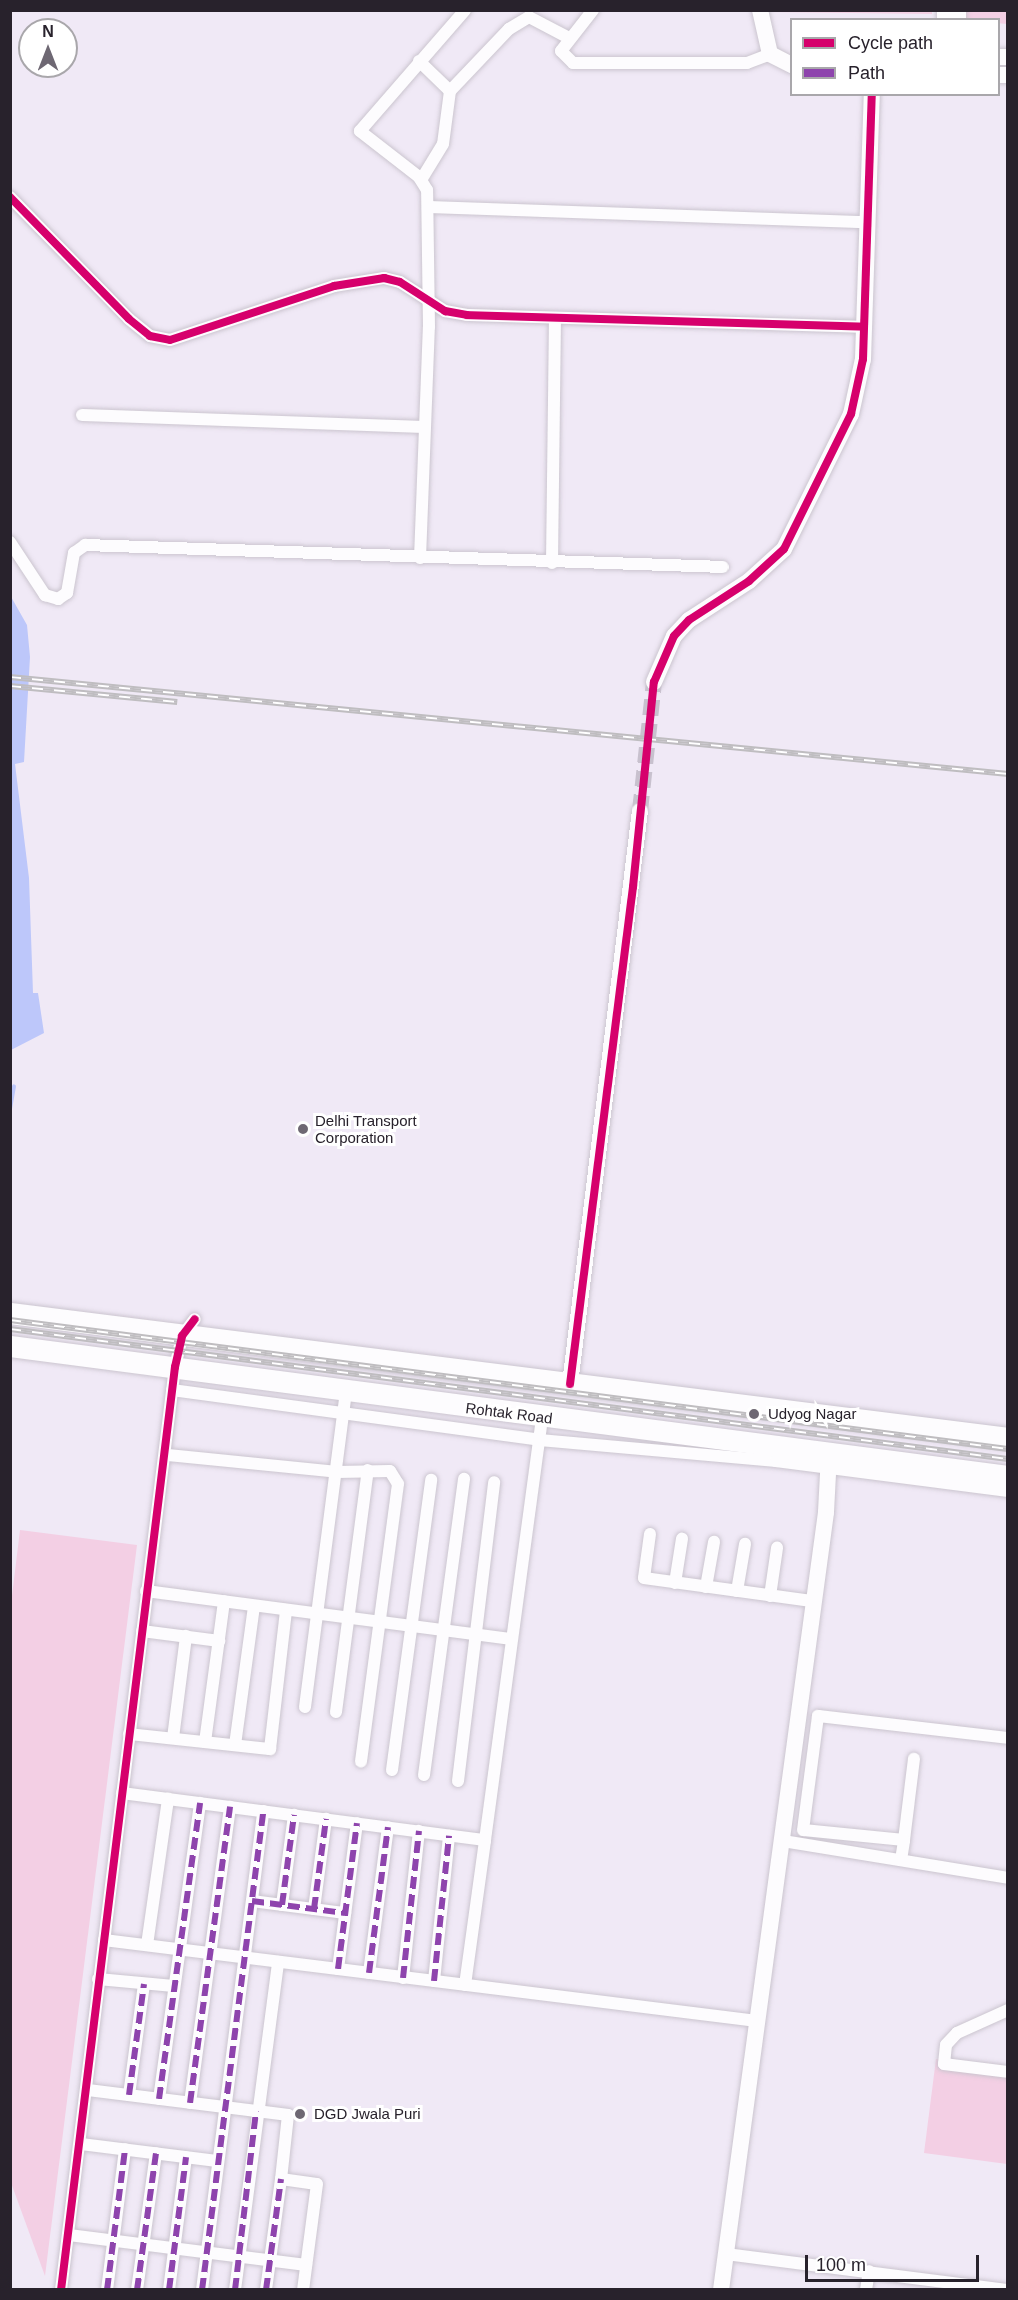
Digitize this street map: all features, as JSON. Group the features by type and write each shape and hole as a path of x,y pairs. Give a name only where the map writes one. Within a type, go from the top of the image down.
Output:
{"highway":[{"path":"10,1313 1008,1438"},
{"name":"Rohtak Road","path":"17,1347 542,1417 829,1461 1008,1476"}],"street":[{"path":"420,558 428,299 428,207 422,180 360,131 465,10"},
{"path":"545,22 553,10"},
{"path":"593,10 569,38 562,54 586,66 747,63 790,51"},
{"path":"760,10 772,56"},
{"path":"422,180 443,144 450,91 509,29 529,17 545,22 569,38"},
{"path":"772,56 790,64"},
{"path":"419,61 450,91"},
{"path":"654,682 674,636 689,620 749,580 784,549 851,414 860,380 872,96"},
{"path":"10,197 150,336 170,340 364,280 400,282 445,311 467,315 555,320 863,327"},
{"path":"428,207 867,222"},
{"path":"552,563 555,320"},
{"path":"82,415 424,427"},
{"path":"10,542 45,595 58,599 67,593 74,553 85,545 552,563 723,567"},
{"path":"570,1384 640,811"},
{"path":"60,2289 88,2090 98,1979 146,1591 168,1455 175,1367 182,1336 195,1319"},
{"path":"172,1390 540,1440 829,1461 1008,1491"},
{"path":"305,1707 346,1392"},
{"path":"465,1985 542,1417"},
{"path":"168,1455 337,1472 390,1471 398,1484 361,1762"},
{"path":"721,2289 756,2021 783,1841 829,1461"},
{"path":"336,1712 368,1470"},
{"path":"424,1775 464,1479"},
{"path":"392,1770 431,1480"},
{"path":"458,1781 494,1482"},
{"path":"650,1534 644,1578 813,1601"},
{"path":"675,1584 682,1539"},
{"path":"706,1587 714,1542"},
{"path":"737,1591 745,1544"},
{"path":"770,1596 777,1548"},
{"path":"146,1591 512,1639"},
{"path":"205,1742 224,1601"},
{"path":"235,1745 254,1606"},
{"path":"129,1734 270,1749 286,1610"},
{"path":"142,1631 219,1641"},
{"path":"173,1738 186,1636"},
{"path":"904,1840 803,1830 818,1716 1008,1738"},
{"path":"901,1860 914,1759"},
{"path":"122,1793 485,1840"},
{"path":"147,1945 168,1799"},
{"path":"159,2099 200,1803"},
{"path":"190,2103 230,1807"},
{"path":"202,2289 223,2107 245,1958 263,1811"},
{"path":"282,1905 294,1815"},
{"path":"314,1909 326,1820"},
{"path":"338,1970 357,1823"},
{"path":"369,1973 388,1827"},
{"path":"403,1978 419,1832"},
{"path":"434,1981 449,1836"},
{"path":"783,1841 1008,1878"},
{"path":"252,1901 345,1913"},
{"path":"104,1940 756,2021"},
{"path":"235,2289 256,2111 278,1962"},
{"path":"98,1979 174,1986"},
{"path":"129,2096 144,1984"},
{"path":"1008,2010 957,2033 946,2045 944,2064 1008,2072"},
{"path":"88,2090 288,2115 266,2289"},
{"path":"81,2144 217,2161"},
{"path":"107,2289 125,2149"},
{"path":"137,2289 156,2153"},
{"path":"169,2289 186,2157"},
{"path":"281,2179 317,2184 303,2289"},
{"path":"69,2235 306,2265"},
{"path":"726,2254 904,2276 936,2285 1006,2289"},
{"path":"866,2289 869,2271"},
{"path":"903,2289 904,2276"}],"shaded area":[{"path":"932,10 932,14 770,12"},
{"path":"963,11 1007,11 1007,24 1000,23 1000,18 963,18"},
{"path":"20,1530 137,1545 45,2276 10,2180 10,1612"},
{"path":"936,2059 1007,2069 1007,2164 924,2153"}],"water":[{"path":"10,595 27,625 30,657 24,762 15,764 29,878 33,993 38,993 44,1033 11,1050"}],"waterway":[{"path":"10,1109 14,1086"}],"tunnel":[{"path":"640,811 654,682"}],"railway":[{"path":"10,677 1008,774"},
{"path":"10,686 177,702"},
{"path":"10,1320 1008,1449"},
{"path":"10,1329 1008,1459"}],"marked path":[{"path":"159,2099 200,1803"},
{"path":"190,2103 230,1807"},
{"path":"202,2290 263,1811"},
{"path":"282,1905 294,1815"},
{"path":"314,1909 326,1819"},
{"path":"338,1969 357,1823"},
{"path":"369,1973 388,1827"},
{"path":"403,1978 419,1831"},
{"path":"434,1981 449,1836"},
{"path":"252,1901 345,1913"},
{"path":"129,2095 144,1984"},
{"path":"235,2290 256,2111"},
{"path":"107,2290 125,2149"},
{"path":"137,2290 156,2153"},
{"path":"169,2290 186,2157"},
{"path":"266,2290 281,2179"}],"cycle path":[{"path":"570,1384 633,887 654,682 674,636 689,620 749,581 784,549 851,414 863,359 872,96"},
{"path":"10,197 129,319 150,336 170,340 334,286 384,278 400,282 445,311 467,315 863,327"},
{"path":"61,2290 175,1367 182,1336 195,1319"}],"place":[{"name":"Delhi Transport Corporation","path":"303,1129"},
{"name":"Udyog Nagar","path":"754,1414"},
{"name":"DGD Jwala Puri","path":"300,2114"}]}
